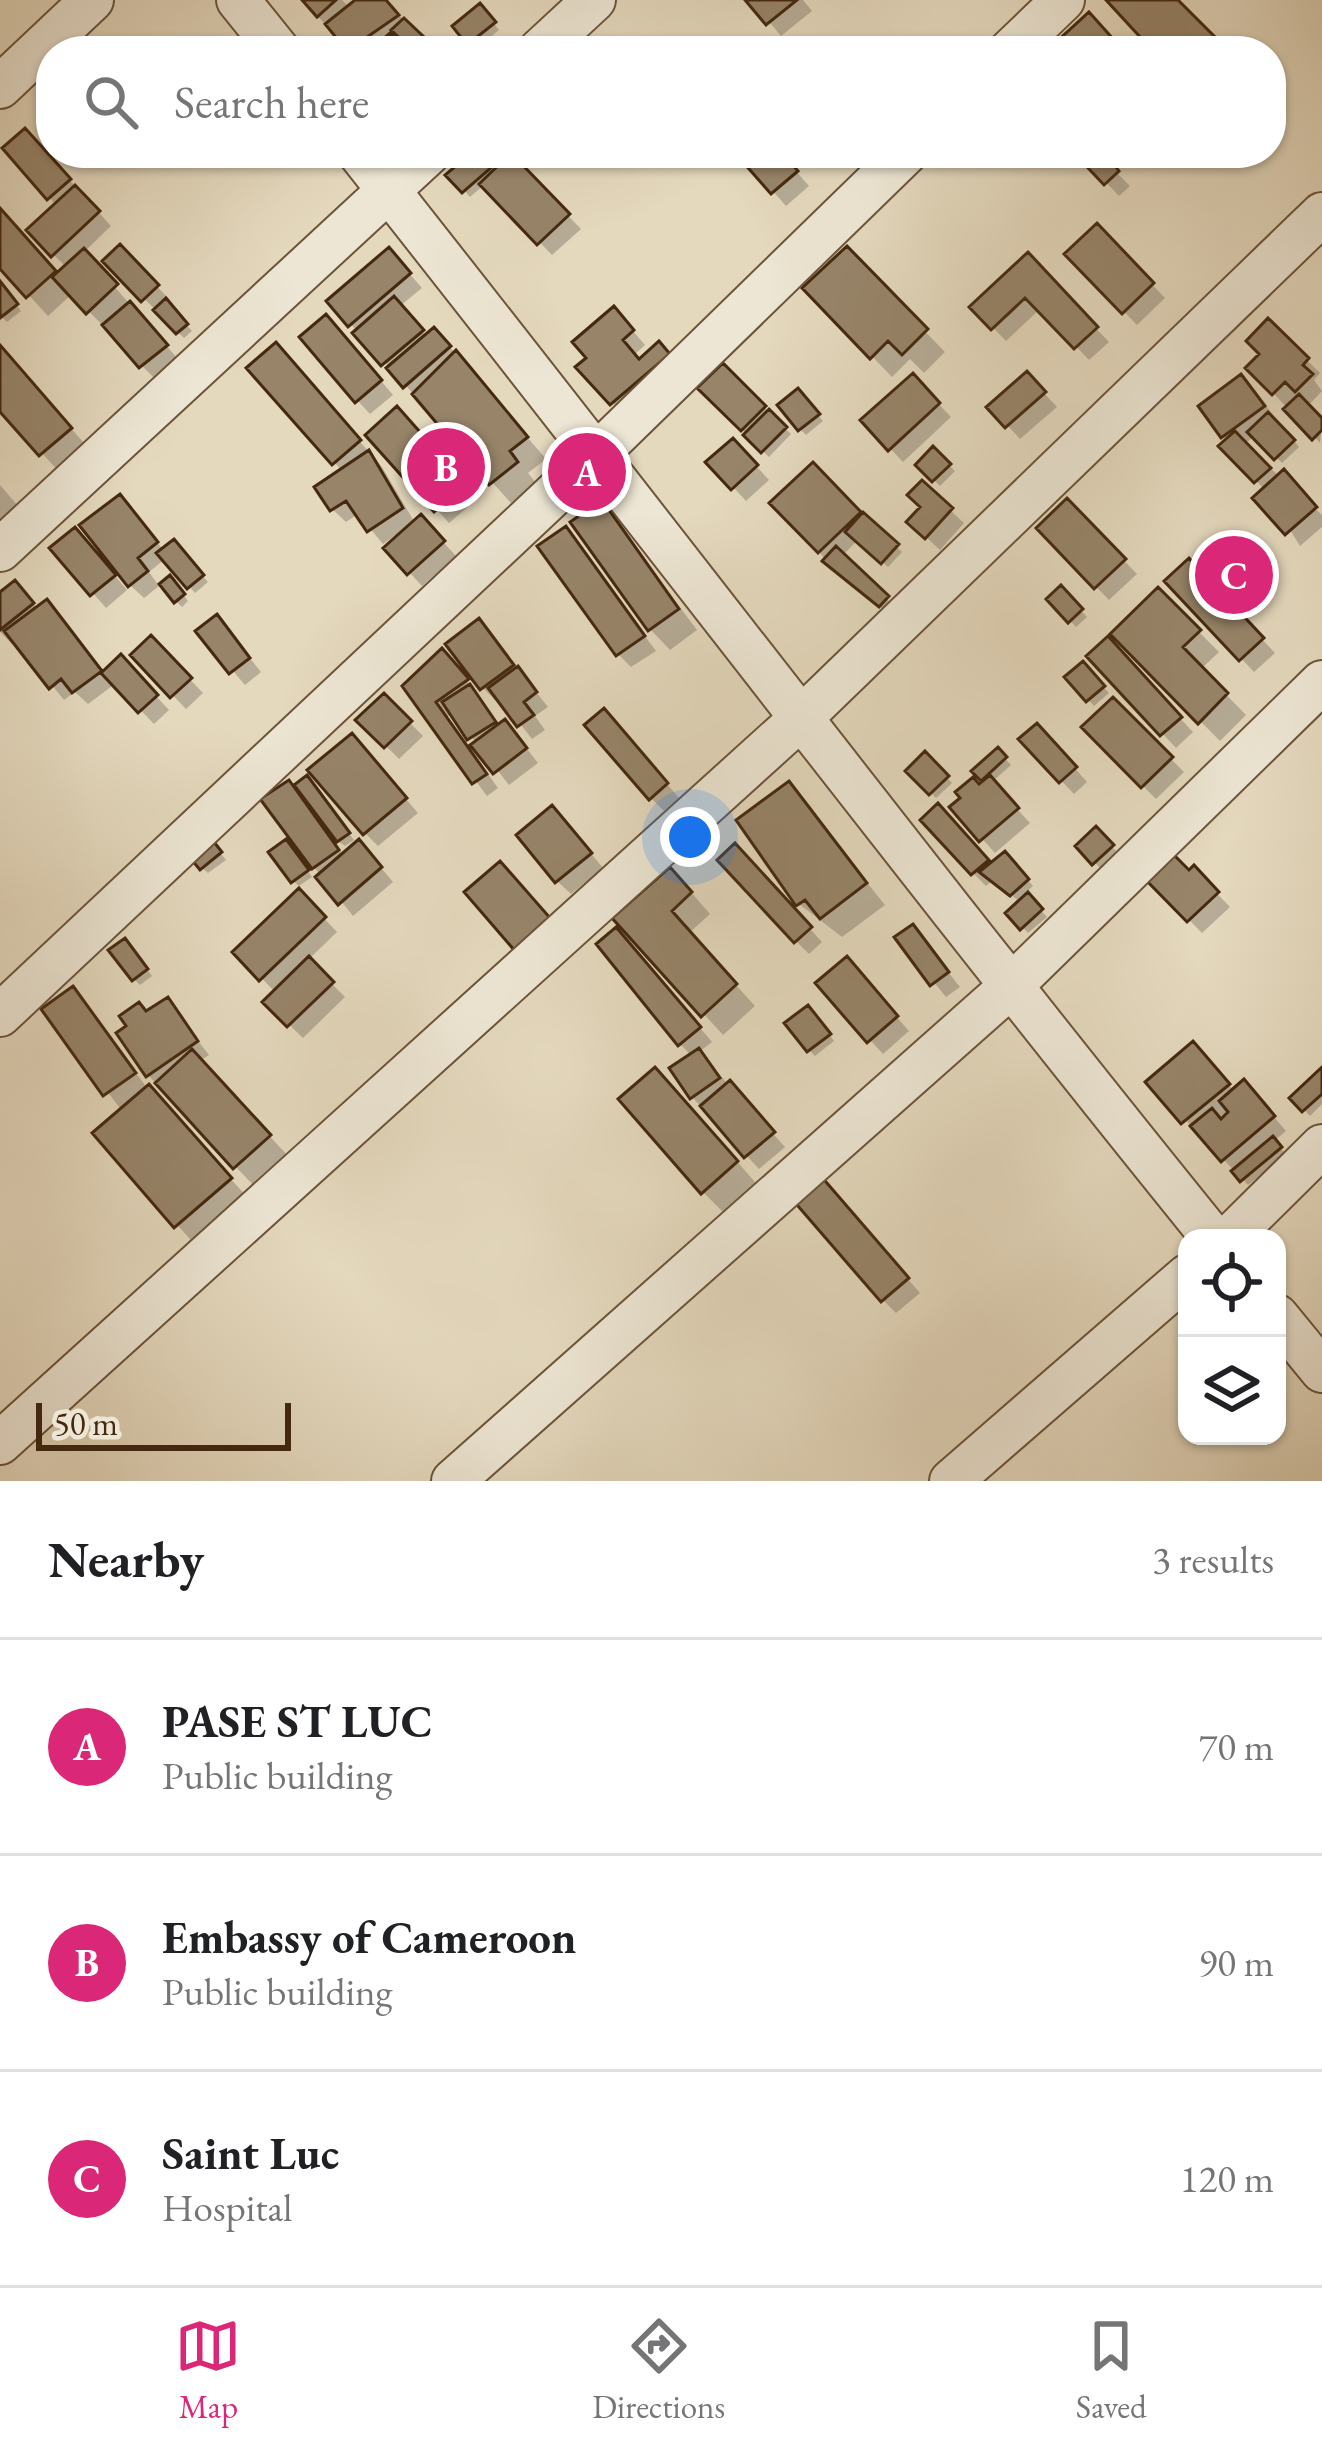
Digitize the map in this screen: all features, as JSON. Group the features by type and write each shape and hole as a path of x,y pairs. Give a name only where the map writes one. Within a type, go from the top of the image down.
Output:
{"street":[{"path":"53,36 92,0"},
{"path":"238,0 267,36"},
{"path":"554,36 594,0"},
{"path":"1026,36 1063,0"},
{"path":"0,86 36,52"},
{"path":"371,168 598,453 799,720 1206,1229"},
{"path":"0,550 412,168"},
{"path":"0,1015 598,453 891,168"},
{"path":"0,1443 799,720 1322,214"},
{"path":"453,1481 1010,987 1322,682"},
{"path":"1238,1229 1322,1146"},
{"path":"951,1481 1178,1284"},
{"path":"1286,1327 1322,1371"}],"building":[{"path":"302,0 336,0 317,17"},
{"path":"355,0 386,0 399,15 369,36 335,36 325,24"},
{"path":"745,0 797,0 766,25"},
{"path":"1106,0 1178,0 1214,36 1139,36"},
{"path":"480,3 496,22 478,36 460,36 452,26"},
{"path":"1089,12 1111,36 1063,36"},
{"path":"404,18 423,36 397,36 391,30"},
{"path":"25,128 36,140 36,168 61,168 71,179 47,200 2,148"},
{"path":"453,168 491,168 462,193 445,175"},
{"path":"496,168 526,168 570,214 537,245 479,184"},
{"path":"748,168 795,168 798,171 771,194"},
{"path":"1088,168 1117,168 1119,171 1104,185"},
{"path":"75,185 100,211 51,257 26,230"},
{"path":"0,208 56,271 26,298 0,269"},
{"path":"1097,223 1154,283 1122,314 1064,254"},
{"path":"120,244 159,285 141,302 102,261"},
{"path":"847,246 928,329 902,355 888,341 870,359 802,288"},
{"path":"389,247 411,273 348,327 326,301"},
{"path":"84,248 118,284 86,314 52,277"},
{"path":"1028,252 1098,327 1074,349 1025,298 991,330 969,307"},
{"path":"0,281 18,304 0,318"},
{"path":"394,296 424,330 381,366 352,333"},
{"path":"166,298 188,324 176,334 153,310"},
{"path":"130,301 168,345 139,368 102,325"},
{"path":"614,306 634,330 623,340 639,359 659,341 670,354 610,405 575,367 586,358 572,342"},
{"path":"326,314 382,380 355,403 299,337"},
{"path":"1268,318 1309,358 1303,365 1313,374 1295,392 1285,382 1272,395 1245,368 1259,354 1246,341"},
{"path":"434,327 451,346 403,388 386,368"},
{"path":"276,342 361,440 332,465 246,368"},
{"path":"0,345 72,428 39,456 0,412"},
{"path":"456,350 528,437 510,451 518,462 489,485 412,394"},
{"path":"723,363 766,406 741,431 697,388"},
{"path":"1027,371 1046,392 1005,428 986,407"},
{"path":"913,373 940,403 888,451 860,420"},
{"path":"1241,374 1265,406 1221,438 1198,406"},
{"path":"798,388 820,414 798,431 777,405"},
{"path":"1299,394 1322,418 1322,430 1312,440 1283,409"},
{"path":"397,406 466,484 434,512 365,435"},
{"path":"769,409 787,427 761,453 743,435"},
{"path":"1268,412 1295,440 1274,460 1247,432"},
{"path":"1235,431 1271,468 1254,483 1218,446"},
{"path":"733,438 758,465 731,490 705,462"},
{"path":"933,446 951,464 932,482 915,465"},
{"path":"369,450 403,508 367,532 346,501 330,511 314,487"},
{"path":"813,462 861,512 818,553 769,503"},
{"path":"1284,469 1317,507 1285,535 1252,498"},
{"path":"922,480 953,508 925,539 906,522 920,507 907,495"},
{"path":"120,494 158,542 138,558 148,571 128,587 79,525"},
{"path":"1067,498 1126,559 1094,589 1036,528"},
{"path":"602,500 679,609 648,631 570,522"},
{"path":"863,512 899,544 881,564 845,532"},
{"path":"421,514 445,541 407,575 383,548"},
{"path":"566,526 645,636 616,656 537,546"},
{"path":"75,527 116,575 90,596 49,548"},
{"path":"174,539 204,575 187,589 156,553"},
{"path":"836,546 889,596 879,607 822,561"},
{"path":"1189,558 1264,638 1239,661 1164,581"},
{"path":"170,575 185,594 174,603 159,584"},
{"path":"15,580 34,603 0,630 0,592"},
{"path":"1061,585 1083,609 1068,623 1046,599"},
{"path":"1158,587 1201,630 1183,647 1228,693 1198,724 1110,634"},
{"path":"47,599 102,671 72,693 61,679 49,689 4,631"},
{"path":"217,614 250,658 229,674 195,631"},
{"path":"479,618 514,665 480,690 445,644"},
{"path":"151,635 192,678 170,698 130,655"},
{"path":"1108,636 1182,717 1160,736 1086,656"},
{"path":"442,648 469,679 436,702 487,774 472,784 402,686"},
{"path":"121,654 158,695 138,713 101,673"},
{"path":"1083,661 1105,686 1086,702 1064,677"},
{"path":"518,666 537,692 524,702 534,715 517,727 488,688"},
{"path":"470,684 496,722 467,740 442,702"},
{"path":"384,693 412,721 384,748 355,720"},
{"path":"1113,697 1173,757 1141,788 1081,727"},
{"path":"604,708 668,783 649,800 584,725"},
{"path":"505,719 527,748 493,774 470,745"},
{"path":"1037,723 1077,767 1059,783 1018,739"},
{"path":"352,733 407,798 363,835 307,770"},
{"path":"998,747 1007,757 981,781 971,771"},
{"path":"925,751 949,776 929,795 905,771"},
{"path":"307,775 350,833 337,842 294,785"},
{"path":"990,775 1019,808 979,842 949,807 960,798 955,792 973,777 979,784"},
{"path":"289,780 339,850 312,869 260,799"},
{"path":"789,781 867,883 820,919 805,900 796,906 736,820"},
{"path":"938,803 989,860 971,875 920,820"},
{"path":"552,805 592,853 555,883 516,835"},
{"path":"1096,826 1114,845 1092,865 1075,846"},
{"path":"210,837 222,852 200,870 187,854"},
{"path":"286,839 309,870 291,883 268,852"},
{"path":"359,839 382,867 338,905 315,877"},
{"path":"735,843 812,927 794,943 717,860"},
{"path":"1005,851 1029,879 1010,896 979,872"},
{"path":"1171,852 1189,870 1194,865 1219,892 1187,922 1144,878"},
{"path":"500,861 551,919 515,951 464,892"},
{"path":"670,867 692,892 672,911 737,984 701,1017 612,918"},
{"path":"299,888 326,917 259,981 232,952"},
{"path":"1028,892 1043,909 1020,930 1005,913"},
{"path":"913,924 949,972 930,986 894,937"},
{"path":"616,927 701,1027 678,1046 596,944"},
{"path":"125,938 148,969 132,981 108,950"},
{"path":"309,956 334,982 287,1027 262,1002"},
{"path":"847,956 898,1016 867,1043 815,983"},
{"path":"73,986 136,1073 103,1096 41,1009"},
{"path":"168,997 198,1041 146,1077 116,1033 126,1026 119,1016 139,1002 146,1011"},
{"path":"808,1005 831,1034 807,1052 784,1023"},
{"path":"1193,1041 1230,1084 1181,1124 1145,1082"},
{"path":"699,1048 720,1078 690,1099 669,1068"},
{"path":"192,1049 271,1135 233,1169 155,1083"},
{"path":"655,1067 738,1161 701,1194 618,1099"},
{"path":"1322,1067 1322,1094 1302,1112 1289,1098"},
{"path":"1244,1079 1275,1116 1221,1162 1190,1126 1212,1108 1221,1119 1228,1112 1219,1101"},
{"path":"730,1080 775,1132 744,1158 700,1106"},
{"path":"149,1084 232,1178 174,1228 92,1133"},
{"path":"1273,1136 1282,1147 1240,1182 1231,1171"},
{"path":"820,1175 909,1278 881,1302 791,1198"}],"place":[{"name":"Embassy of Cameroon","path":"446,467"},
{"name":"PASE ST LUC","path":"587,472"},
{"name":"Saint Luc","path":"1234,575"}]}
